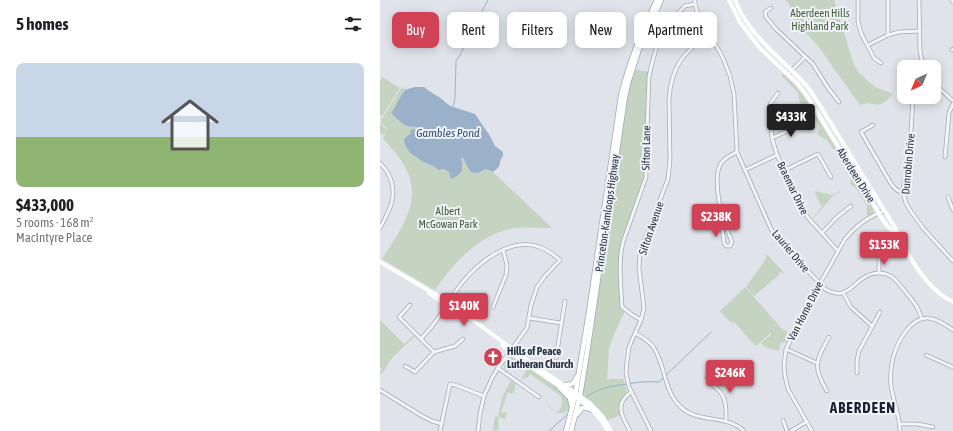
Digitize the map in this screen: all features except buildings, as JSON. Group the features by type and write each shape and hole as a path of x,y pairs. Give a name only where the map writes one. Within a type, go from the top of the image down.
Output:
{"main road":[{"name":"Princeton-Kamloops Highway","path":"571,431 575,417 579,372 621,96 633,54 646,21 657,0"},
{"name":"Princeton-Kamloops Highway","path":"566,431 577,396 625,96 638,49 661,0"},
{"name":"Aberdeen Drive","path":"730,0 740,22 760,48 806,85 897,231 897,235"},
{"name":"Aberdeen Drive","path":"735,0 746,21 756,35 790,72 809,99 888,227 897,235 928,282 938,292 953,302"},
{"path":"380,262 447,304 597,409 611,431"},
{"path":"380,265 447,304"},
{"path":"561,385 572,385 579,372"},
{"path":"561,385 570,398 572,410"},
{"path":"577,396 595,411 608,431"},
{"path":"575,417 582,408 595,411"}],"street":[{"path":"858,0 858,22 861,33 874,58 881,63"},
{"path":"888,0 888,35"},
{"path":"919,0 920,50 922,60"},
{"name":"Laurier Drive","path":"695,2 698,12"},
{"name":"Sifton Lane","path":"641,320 622,307 620,263 623,242 646,177 650,74 658,42 666,33 684,6 695,2"},
{"path":"771,8 765,12 766,17 776,29 813,64 839,102"},
{"path":"868,45 888,35 899,32 920,31"},
{"name":"Laurier Drive","path":"717,47 730,76 734,94 737,152 771,229 776,237 819,284 830,292 843,293"},
{"name":"Sifton Avenue","path":"651,431 629,387 626,372 627,361 629,347 641,320 644,308 639,268 640,252 668,179 670,160 668,100 671,79 678,64 691,48"},
{"path":"790,72 805,57"},
{"path":"941,90 953,102 949,113 946,157"},
{"name":"Braemar Drive","path":"778,93 770,104 772,138 777,155 804,213 838,251"},
{"name":"Dunrobin Drive","path":"913,104 909,166 903,192 910,210 923,228 953,262"},
{"path":"772,138 803,124"},
{"path":"873,125 861,132 890,182 899,192 903,192"},
{"path":"721,212 720,219 724,243 728,246 732,244 732,240 725,226 721,212 716,178 721,163 726,157 737,152"},
{"path":"785,170 818,154 831,177"},
{"path":"745,170 777,155"},
{"path":"380,163 388,173 392,185 393,198 390,210 380,228"},
{"path":"948,197 953,210"},
{"path":"822,233 837,217 851,206"},
{"name":"Van Horne Drive","path":"812,431 786,383 784,364 786,349 819,284 845,239 859,224 884,211"},
{"path":"421,339 433,325 461,284 480,264 494,254 522,244 542,248 560,260 537,287 531,304 527,328 492,378 484,396 478,431"},
{"path":"493,307 506,275 507,265 504,250"},
{"path":"879,250 879,272"},
{"path":"872,326 851,307 843,293 852,288 862,278 879,272 891,276 897,281 916,306 922,319"},
{"path":"556,358 565,301"},
{"path":"410,305 399,317 434,352"},
{"path":"857,373 859,351 880,312"},
{"path":"529,318 561,323"},
{"path":"900,431 900,424 891,384 891,370 899,343 906,330 912,324 922,319 928,318 936,320 953,330"},
{"path":"635,333 648,341 654,347 671,395 684,411 694,416 734,423 744,431"},
{"path":"827,391 821,380 817,363 819,356 830,337"},
{"path":"405,366 415,372 434,352 455,346 463,340"},
{"path":"786,349 817,363"},
{"path":"926,355 953,367"},
{"path":"498,368 539,397"},
{"path":"706,376 722,394 725,401 726,422"},
{"path":"440,431 450,384 484,396"},
{"path":"380,390 422,416 442,424"},
{"path":"630,431 622,416 620,407 623,399 631,392"},
{"path":"783,420 787,431"},
{"path":"791,431 806,422"},
{"path":"900,424 917,424 933,427"}],"green space":[{"name":"Aberdeen Hills Highland Park","path":"785,0 835,0 854,65 860,74 875,87 893,94 885,102 878,105 868,103 860,105 818,46 793,18 789,4"},
{"path":"634,69 649,72 644,178 619,255 620,304 622,309 625,311 609,349 607,380 623,379 627,392 620,404 621,415 606,421 583,395 589,341 625,108"},
{"path":"783,74 804,96 874,210 873,213 867,216 867,206 856,188 850,184 851,178 828,141 817,134 819,126 809,109 800,105 798,93 781,75"},
{"path":"382,77 400,88 382,116 380,115 380,81"},
{"name":"Albert McGowan Park","path":"402,87 406,90 391,113 407,126 421,129 420,131 413,129 410,130 411,133 404,139 406,147 411,153 438,170 443,169 449,172 451,178 458,175 462,171 461,157 468,168 474,173 478,173 486,169 493,172 552,228 515,228 490,236 479,242 459,259 435,290 382,259 403,225 411,202 411,182 408,173 397,155 383,139 386,132 383,135 380,132 380,124 387,130 388,129 381,123 381,120"},
{"path":"814,191 833,195 840,192 833,196 813,219 822,207"},
{"path":"767,254 784,273 783,274 780,272 779,275 754,296 746,287 764,262"},
{"path":"745,287 782,329 789,333 785,343 781,342 779,351 765,347 761,343 771,335 771,333 756,346 735,323 731,323 720,311"},
{"path":"380,320 404,344 414,335 415,336 391,359 380,375 382,369 380,367"},
{"path":"511,356 547,380 567,396 570,410 563,413 557,413 554,411 558,412 562,405 561,396 530,374 527,378 522,378 526,370 515,362 511,362 507,366 511,369 508,371 504,368 504,364"},
{"path":"511,380 516,384 513,394 508,392 501,412 507,413 505,419 499,417 499,429 493,431 495,416 498,417 502,398"}],"water":[{"name":"Gambles Pond","path":"415,87 424,87 450,106 475,114 495,146 503,152 499,167 493,172 486,169 479,173 474,173 470,170 461,157 462,171 451,179 449,172 443,169 438,170 411,153 406,147 404,139 411,133 410,130 413,129 420,131 421,129 407,126 391,113 406,90 405,89 408,90"}],"waterway":[{"path":"453,107 455,98 456,61 488,0"},
{"path":"666,375 711,332"},
{"path":"585,398 605,388 639,382 659,382 664,377"},
{"path":"549,431 569,413"}],"place":[{"name":"Hills of Peace Lutheran Church","path":"493,357"}],"district":[{"name":"ABERDEEN","path":"863,407"}]}
